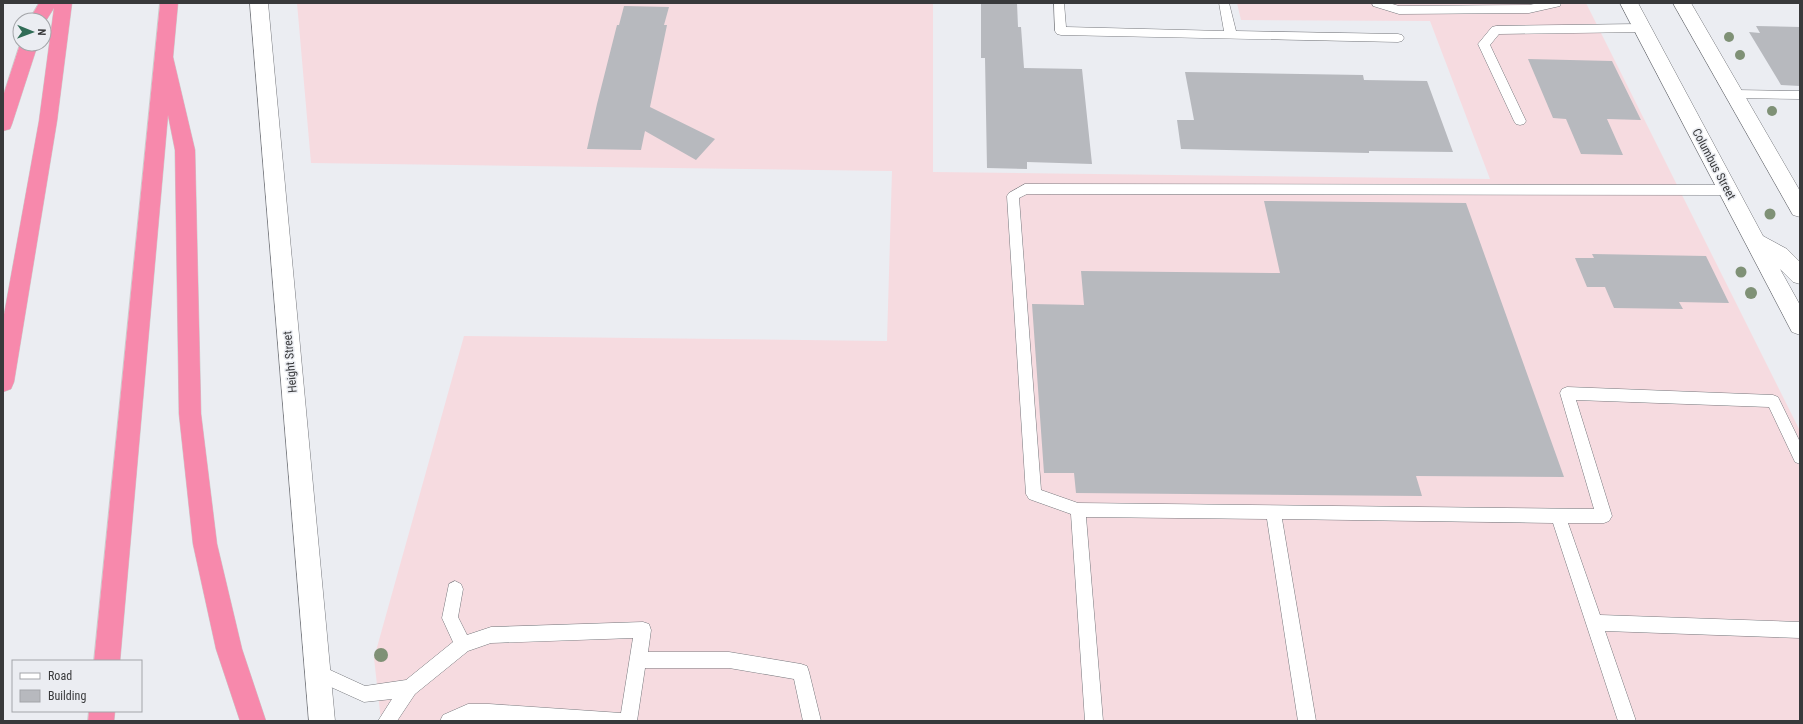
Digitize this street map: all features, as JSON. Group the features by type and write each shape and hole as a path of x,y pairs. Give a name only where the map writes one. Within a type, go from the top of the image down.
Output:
{"highway":[{"path":"43,12 48,3"},
{"path":"3,382 48,121 63,3"},
{"path":"107,660 169,3"},
{"path":"3,124 27,52"},
{"path":"164,57 185,150 190,414 205,544 229,649 253,721"}],"street":[{"name":"Height Street","path":"258,3 322,721"},
{"name":"Columbus Street","path":"1629,3 1800,326"},
{"path":"1682,3 1800,209"},
{"path":"1756,242 1780,256 1800,276"}],"lane":[{"path":"1059,3 1061,31 1398,38"},
{"path":"1224,3 1231,35"},
{"path":"1377,3 1399,10 1529,9 1556,3"},
{"path":"1520,121 1484,44 1496,30 1642,28"},
{"path":"1734,94 1800,95"},
{"path":"1728,190 1025,189 1013,196 1034,494 1078,510 1604,516 1567,393 1773,401 1800,457"},
{"path":"1078,510 1094,721"},
{"path":"1273,512 1308,721"},
{"path":"1558,515 1627,721"},
{"path":"455,589 450,618 464,644"},
{"path":"1594,623 1800,630"},
{"path":"387,721 409,688 464,644 491,635 643,630 628,721"},
{"path":"638,660 729,660 801,672 812,721"},
{"path":"317,672 364,694 409,688"},
{"path":"449,721 468,712 489,712 620,721"}],"shaded area":[{"path":"297,3 933,3 933,172 1490,179 1430,21 1241,20 1237,3 1586,3 1800,431 1800,721 381,721 374,658 464,336 887,341 892,171 311,163"}],"building":[{"path":"981,3 1017,3 1018,27 1021,27 1024,68 1082,69 1092,164 1027,162 1027,169 987,168 985,58 981,58"},
{"path":"624,6 669,7 664,25 667,25 650,107 715,139 696,160 645,131 641,150 587,149 617,25 619,25"},
{"path":"1756,26 1800,27 1800,86 1781,85 1749,32 1760,33"},
{"path":"1528,59 1612,61 1641,120 1607,119 1623,155 1581,154 1566,119 1553,118"},
{"path":"1185,72 1363,75 1364,80 1427,81 1453,152 1369,151 1369,153 1181,149 1177,120 1194,120"},
{"path":"1264,201 1466,203 1564,477 1416,476 1422,496 1076,493 1074,473 1044,473 1032,304 1084,305 1081,271 1280,273"},
{"path":"1592,254 1706,256 1729,303 1679,302 1683,309 1614,308 1605,287 1587,287 1575,258 1594,258"}]}
